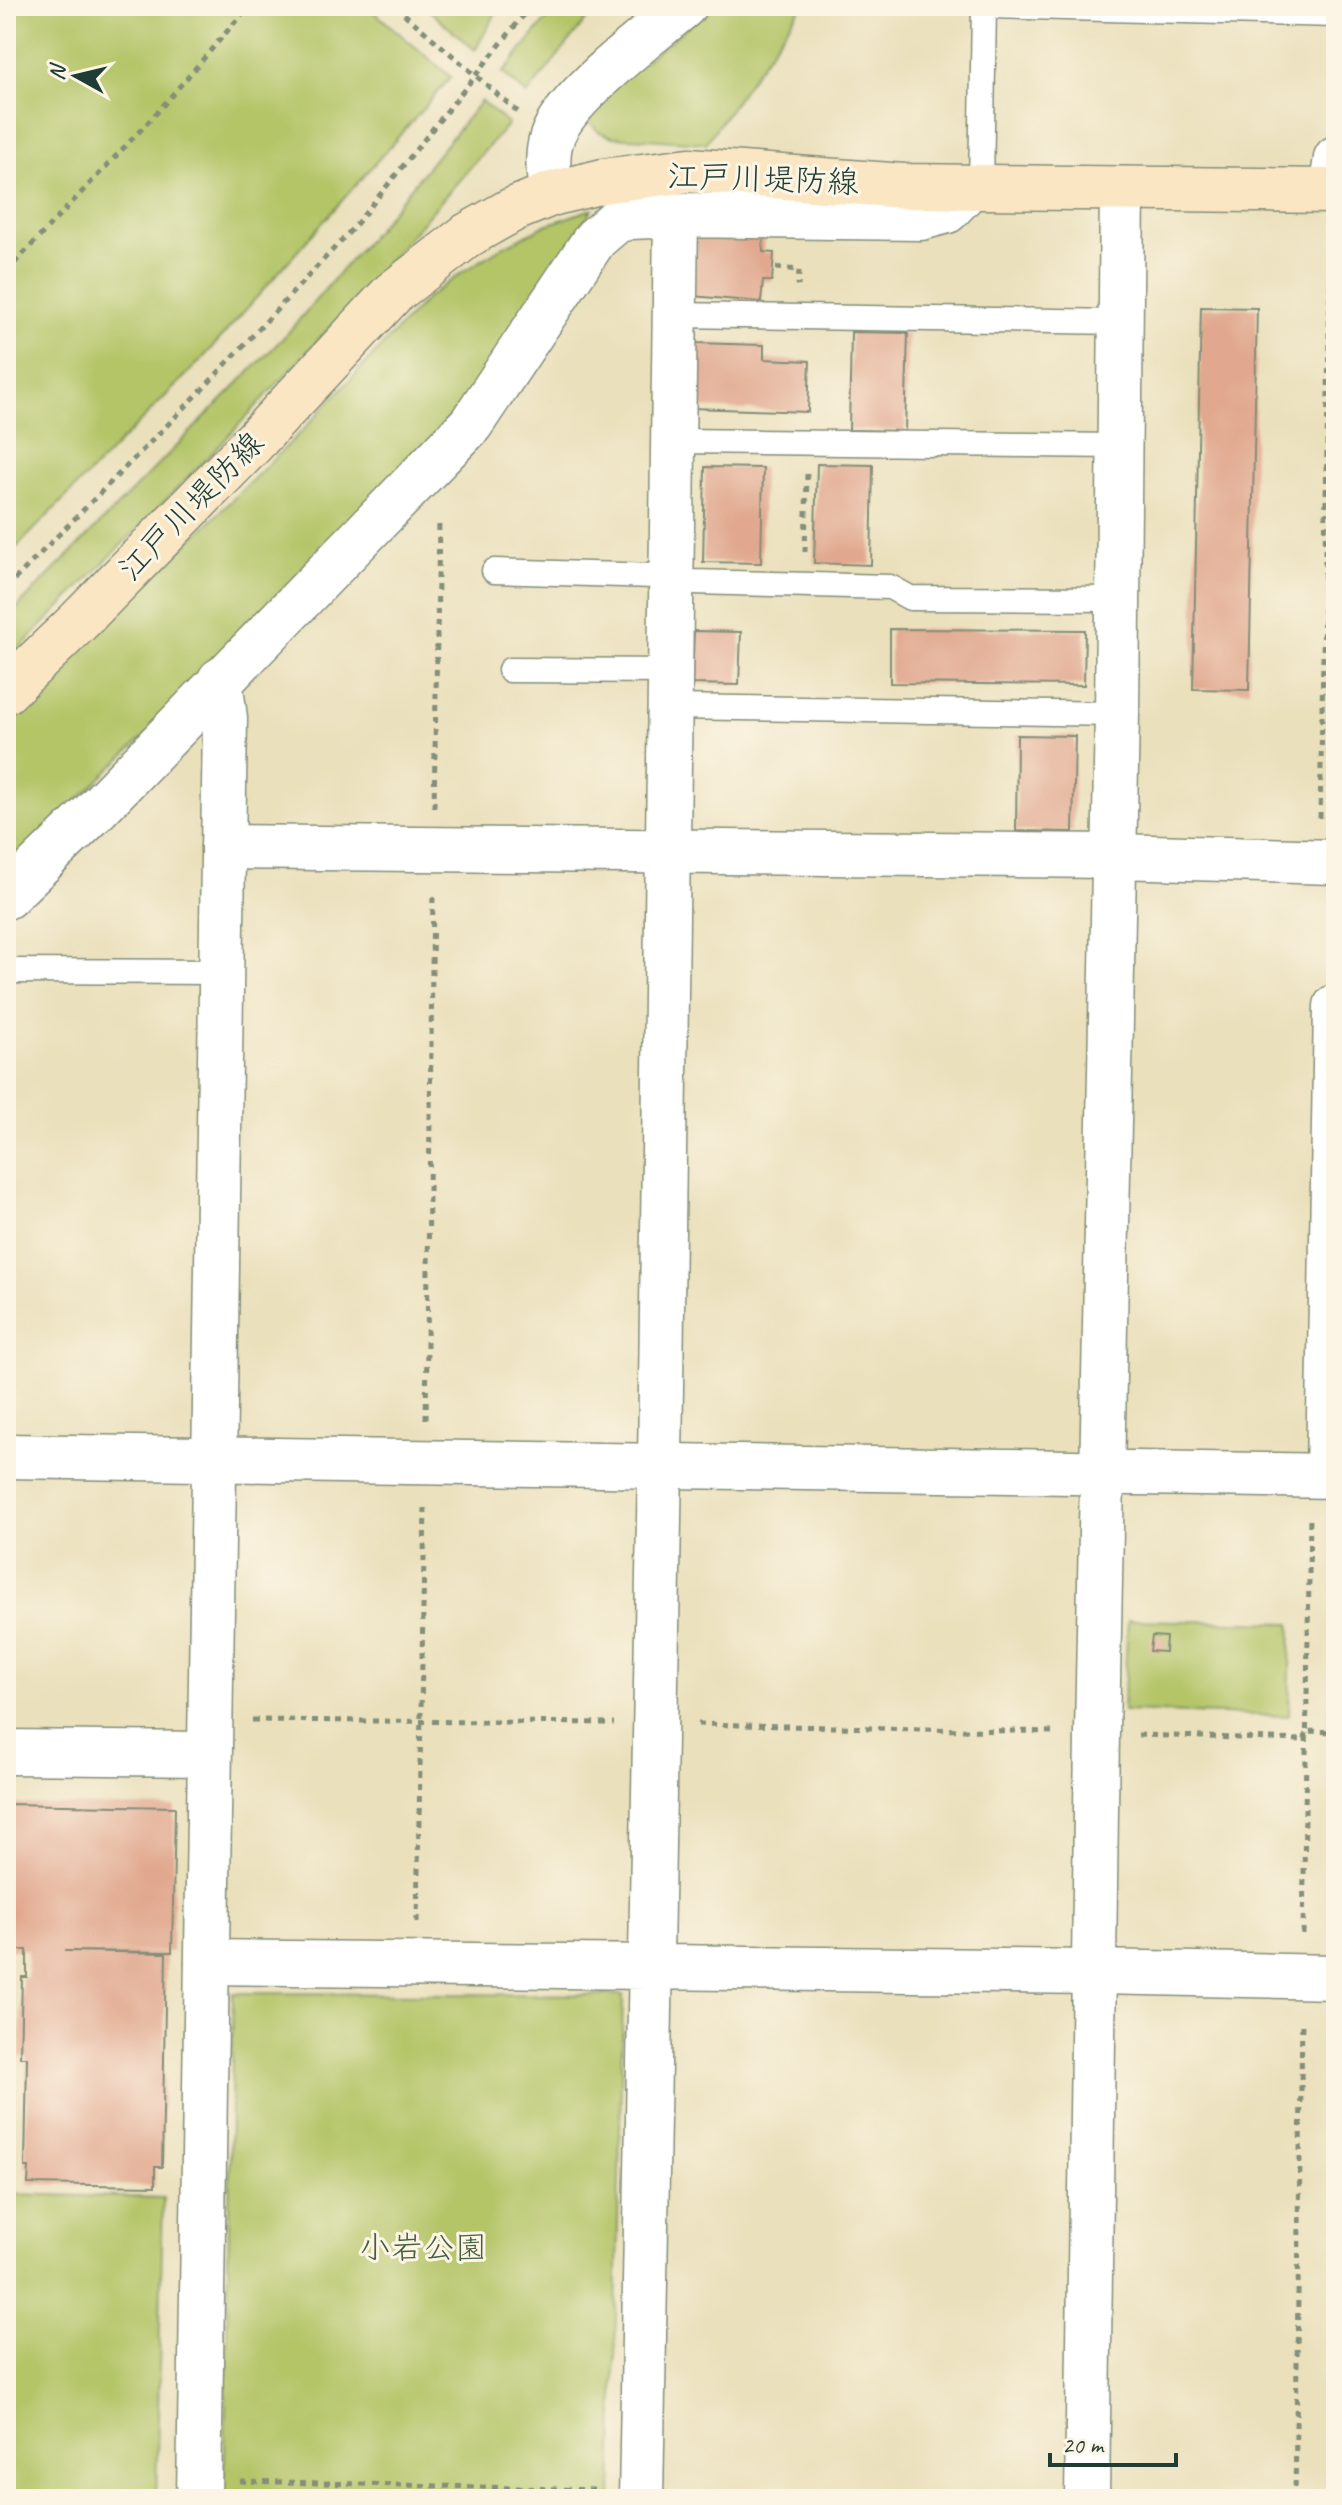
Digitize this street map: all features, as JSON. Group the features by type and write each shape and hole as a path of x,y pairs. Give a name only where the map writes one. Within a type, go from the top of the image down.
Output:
{"main road":[{"name":"江戸川堤防線","path":"6,691 254,442 393,293 468,235 512,210 551,194 603,181 689,170 904,186 1334,190"}],"street":[{"path":"551,194 547,164 549,149 553,133 562,119 601,77 684,6"},
{"path":"6,897 93,813 471,424 595,239 616,221 676,215 921,218 947,211 976,187"},
{"path":"1087,2499 1117,714 1122,189"},
{"path":"624,2494 651,1967 676,215"},
{"path":"215,2490 207,1962 225,718 220,680"},
{"path":"223,847 1328,861"},
{"path":"6,1456 1332,1476 1336,1006"},
{"path":"6,1752 208,1754"},
{"path":"207,1962 1336,1977"}],"lane":[{"path":"976,187 984,6"},
{"path":"992,6 1336,15"},
{"path":"676,315 1120,322"},
{"path":"674,441 1119,446"},
{"path":"494,571 672,578 692,582 890,587 910,598 1117,599"},
{"path":"510,670 671,689 1117,714"},
{"path":"6,971 221,972"}],"path":[{"path":"6,272 153,117 249,6"},
{"path":"395,6 518,112"},
{"path":"6,588 199,393 344,238 531,6"},
{"path":"1328,861 1326,508 1334,190"},
{"path":"776,268 790,269"},
{"path":"804,585 807,443"},
{"path":"417,1963 439,497 437,460"},
{"path":"1326,508 1336,510"},
{"path":"239,1720 618,1723"},
{"path":"692,1724 1063,1732"},
{"path":"1132,1735 1305,1740 1306,1731 1336,1732"},
{"path":"215,2490 624,2494"}],"green space":[{"path":"6,6 367,6 451,77 204,357 6,558"},
{"path":"424,6 500,6 475,50"},
{"path":"557,6 597,6 527,95 503,73"},
{"path":"713,6 802,6 706,143 613,137 599,132 590,123 593,111 619,82"},
{"path":"481,101 508,124 345,311 220,445 6,662 6,619 286,335"},
{"path":"592,209 465,411 223,662 6,868 6,723 302,431 427,298 504,246 546,225"},
{"path":"1128,1620 1291,1623 1289,1716 1123,1711"},
{"name":"小岩公園","path":"233,1993 623,1995 612,2499 224,2499"},
{"path":"6,2194 163,2198 156,2499 6,2499"}],"building":[{"path":"697,228 764,233 763,252 774,253 772,281 763,281 761,302 692,296"},
{"path":"1201,307 1257,308 1249,690 1193,689"},
{"path":"851,332 908,333 905,431 849,430"},
{"path":"693,343 764,345 764,359 810,361 808,412 691,408"},
{"path":"817,464 873,465 871,565 814,563"},
{"path":"705,467 763,468 761,563 703,562"},
{"path":"890,629 1085,630 1084,685 890,683"},
{"path":"694,631 741,632 739,685 692,684"},
{"path":"1017,735 1075,736 1073,832 1016,831"},
{"path":"1152,1636 1166,1637 1165,1652 1150,1651"},
{"path":"6,1804 175,1807 172,1952 65,1951 166,1953 162,2167 155,2167 155,2186 28,2184 29,2167 25,2167 27,2057 20,2057 22,1977 27,1977 27,1950 6,1950"}]}
